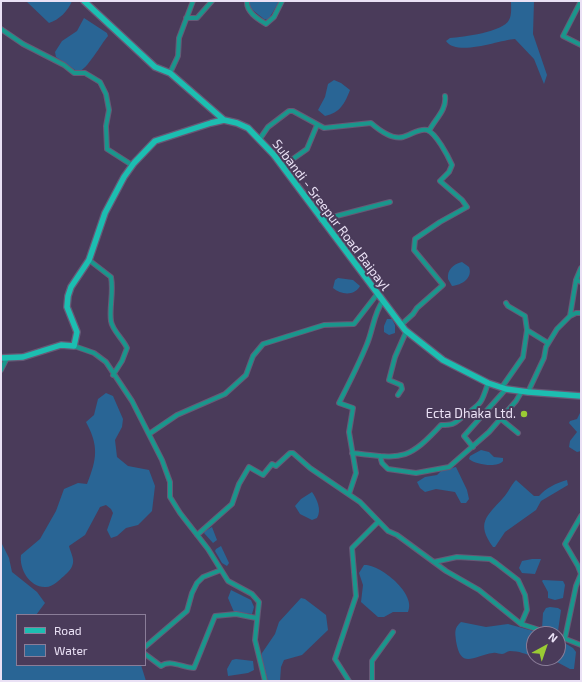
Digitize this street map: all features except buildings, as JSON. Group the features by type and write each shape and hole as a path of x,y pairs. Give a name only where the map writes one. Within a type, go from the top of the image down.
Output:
{"street":[{"path":"84,1 155,67 170,74 224,120"},
{"path":"170,74 178,56 179,38 193,1"},
{"path":"186,18 197,18 212,1"},
{"path":"247,1 246,5 251,13 266,24 274,17 282,1"},
{"path":"581,1 563,36 581,45"},
{"path":"1,29 23,44 64,65 74,73 85,73 100,82 106,94 109,110 106,126 107,149 132,165"},
{"path":"429,131 441,114 445,96"},
{"path":"259,140 268,127 289,111 293,111 324,128 371,123 379,130 397,138 424,130 429,131 452,165 449,172 440,181 462,200 467,207 440,222 415,239 414,250 443,286 417,308 401,325"},
{"path":"74,346 77,332 66,307 68,296 71,287 89,260 105,213 132,165 155,142 162,138 224,120"},
{"name":"Subandi - Sreepur Road Baipayl","path":"224,120 237,123 248,128 283,166 321,220 378,293 406,332 443,360 488,383 504,388 525,391 581,396"},
{"path":"283,166 307,149 317,125"},
{"path":"321,220 390,202"},
{"path":"89,260 111,277 113,292 111,322 124,340 127,348 122,361 113,375"},
{"path":"570,316 576,280 581,268"},
{"path":"576,280 581,282"},
{"path":"149,434 177,415 225,394 249,371 254,356 264,344 324,325 354,324 378,293"},
{"path":"349,494 356,473 349,432 353,408 339,403 367,344 375,322 377,308 383,301"},
{"path":"473,447 464,436 504,388 523,358 527,330 525,316 508,306 506,303"},
{"path":"380,456 382,463 388,469 416,473 449,467 473,447 501,419 525,391 544,358 548,343 557,329 576,312 581,313"},
{"path":"527,330 548,343"},
{"path":"398,395 402,389 401,385 389,380 395,357 406,332"},
{"path":"1,370 4,358 23,357 60,345 74,346 94,353 106,362 113,375 132,401 162,460 170,482 170,497 228,580 252,594 259,602 254,640 265,681"},
{"path":"352,453 388,458 408,454 429,438 441,425 452,425 473,410 481,401 488,383"},
{"path":"501,419 518,433"},
{"path":"197,535 232,504 239,484 249,467 263,475 272,464 276,466 290,453 293,453 310,468 360,502 388,531 396,534 434,562 479,590 521,624 527,626"},
{"path":"566,633 576,586 581,574 565,544 581,516"},
{"path":"349,681 335,659 356,596 352,548 378,522"},
{"path":"434,562 457,558 490,559 496,562 518,580 525,595 527,610 521,624"},
{"path":"146,646 187,611 192,594 197,583 202,577 221,570"},
{"path":"146,655 161,666 165,662 171,662 186,668 194,668 215,616 236,614 256,618"},
{"path":"372,681 372,661 393,632"},
{"path":"566,638 581,645"}],"water":[{"path":"26,1 72,1 63,15 49,23"},
{"path":"250,1 279,2 268,20 264,19 250,8"},
{"path":"511,1 534,1 533,34 547,75 544,84 534,59 515,39 468,48 451,46 446,41 450,38 473,35 499,28 509,20 511,16"},
{"path":"84,18 107,33 108,36 86,67 78,72 56,57 55,52 62,41 77,31"},
{"path":"334,80 350,90 341,107 330,115 325,116 318,110 325,97 328,84"},
{"path":"462,262 469,267 470,271 468,278 459,284 452,286 448,279 448,273 453,266"},
{"path":"338,278 353,280 360,286 355,292 340,292 333,288 335,280"},
{"path":"387,319 392,319 395,325 395,333 389,335 384,332 384,326"},
{"path":"106,393 113,396 123,419 122,427 115,440 117,457 128,466 149,470 155,486 152,511 138,525 126,528 117,536 111,538 107,530 113,513 106,505 100,507 85,535 69,546 73,561 70,570 53,585 49,587 40,586 35,584 27,577 22,566 21,555 40,539 56,511 64,489 78,483 87,484 95,460 95,446 86,422 94,415 98,399"},
{"path":"581,411 581,451 577,452 569,447 570,441 577,432 569,423 570,421 577,419"},
{"path":"481,450 489,452 494,457 503,458 503,461 497,464 487,465 477,463 469,459 470,456"},
{"path":"456,467 467,490 469,499 466,503 461,503 455,492 436,489 425,492 420,488 417,482 425,477 437,475 442,470"},
{"path":"516,480 534,496 539,496 548,488 563,481 567,480 568,485 541,501 536,510 505,532 495,547 493,547 485,532 485,521"},
{"path":"312,492 317,501 319,512 317,518 312,520 300,514 295,506 301,499"},
{"path":"212,527 217,540 213,543 204,533"},
{"path":"1,542 9,558 12,572 37,592 45,603 37,614 16,614 16,666 141,666 146,681 1,681"},
{"path":"221,546 229,563 227,566 222,563 215,551"},
{"path":"541,559 535,574 522,573 519,568 522,561"},
{"path":"364,565 379,569 395,581 407,597 409,605 408,612 393,612 384,617 378,617 361,602 363,585 359,573"},
{"path":"542,581 563,581 565,585 563,598 555,600 548,598 548,592"},
{"path":"231,590 251,600 254,607 252,614 234,612 228,598"},
{"path":"301,598 305,599 326,615 328,630 302,655 284,660 281,667 280,681 268,681 261,658 262,653 275,634 279,622"},
{"path":"546,608 558,608 561,610 559,626 542,626 543,613"},
{"path":"461,622 486,627 508,624 526,629 526,654 508,651 503,654 486,654 465,659 461,656 458,650 455,633"},
{"path":"566,644 576,652 574,669 564,666 566,666"},
{"path":"232,660 253,661 254,670 248,673 228,676 227,669"}],"place":[{"name":"Ecta Dhaka Ltd.","path":"524,414"}]}
